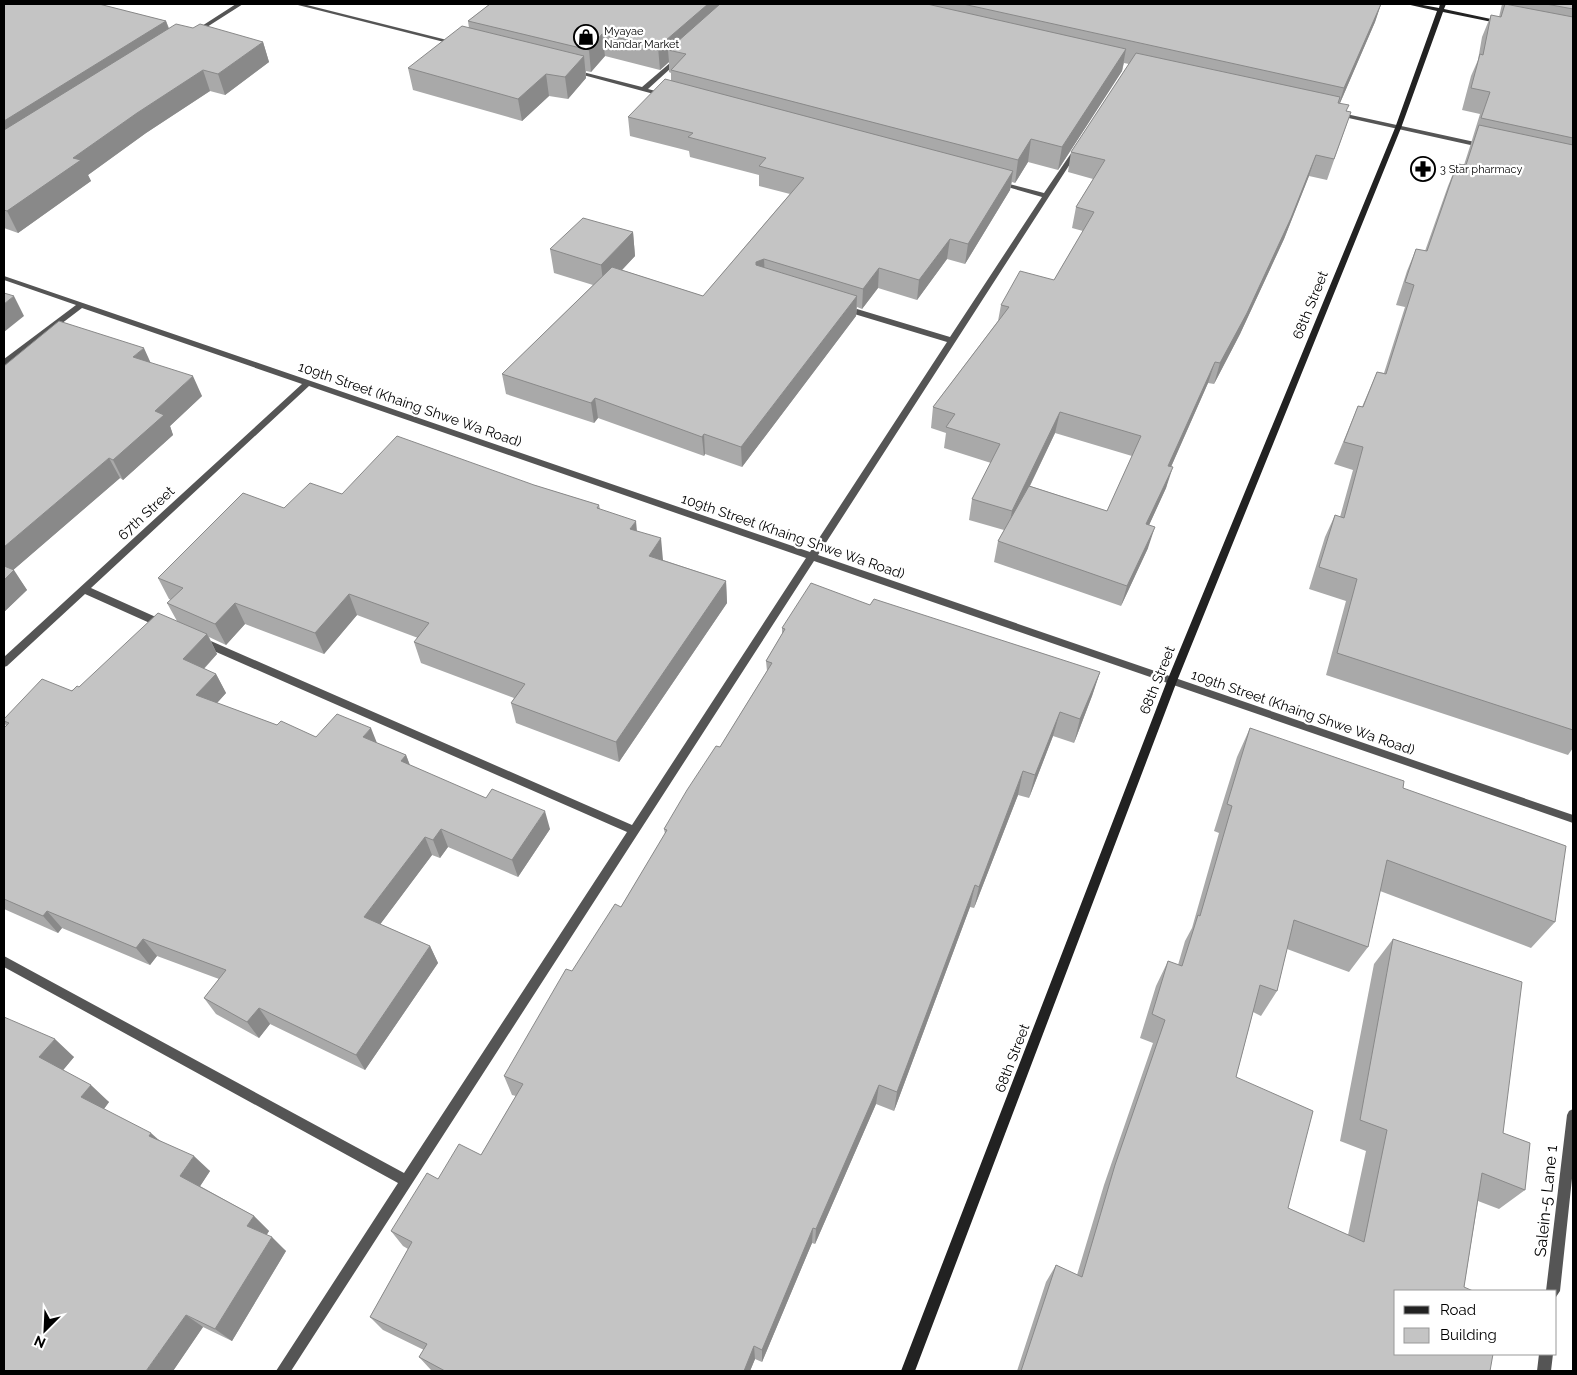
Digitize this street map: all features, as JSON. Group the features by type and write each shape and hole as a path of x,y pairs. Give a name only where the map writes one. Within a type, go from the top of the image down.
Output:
{"main road":[{"path":"1410,4 1442,7 1507,23"},
{"name":"68th Street","path":"908,1371 1172,681 1398,128 1442,7"}],"street":[{"path":"191,35 240,4"},
{"path":"297,4 460,44"},
{"path":"324,10 334,4"},
{"path":"644,89 688,50"},
{"path":"566,70 672,97"},
{"path":"1331,113 1496,149"},
{"path":"283,1371 1082,140"},
{"path":"989,181 1047,196"},
{"name":"109th Street (Khaing Shwe Wa Road)","path":"4,278 1573,819"},
{"path":"4,363 81,305"},
{"path":"834,305 953,341"},
{"name":"67th Street","path":"4,663 308,383"},
{"path":"84,589 174,629"},
{"path":"192,637 635,831"},
{"path":"4,961 407,1181"},
{"name":"Salein-5 Lane 1","path":"1553,1290 1573,1116"},
{"path":"1544,1371 1546,1355"}],"building":[{"path":"4,4 99,4 166,21 4,121"},
{"name":"Myayae Nandar Market","path":"490,4 708,4 658,47 602,34 589,50 468,21"},
{"path":"720,4 927,4 1126,49 1062,147 1031,139 1018,160 671,70 686,54 668,50"},
{"path":"963,4 1381,4 1344,88"},
{"path":"1505,4 1573,17 1573,138 1481,118 1490,92 1471,88 1480,54 1483,55 1491,15 1501,17"},
{"path":"1546,4 1573,4 1573,9"},
{"path":"176,24 193,28 200,24 263,42 218,74 203,70 73,158 81,160 7,211 4,210 4,130"},
{"path":"462,26 584,56 565,77 546,74 518,99 408,68"},
{"path":"1136,53 1340,97 1338,103 1349,105 1346,111 1351,112 1334,159 1316,155 1291,218 1247,313 1220,363 1215,362 1168,466 1173,467 1146,524 1155,527 1127,586 998,541 1029,486 1107,511 1141,436 1060,412 1012,511 972,499 1000,444 946,427 955,414 933,407 1009,307 1001,305 1020,271 1054,280 1094,212 1076,207 1105,160 1071,152"},
{"path":"665,79 1013,171 968,244 950,239 919,280 879,268 863,289 764,259 756,262 756,265 857,296 741,447 704,434 702,437 595,398 591,403 502,374 612,267 703,296 804,178 759,166 766,158 688,137 693,133 628,117"},
{"path":"1479,125 1573,145 1573,730 1337,653 1357,579 1319,567 1335,515 1344,518 1363,447 1344,442 1358,406 1363,407 1377,372 1386,374 1414,285 1405,282 1416,249 1427,251 1457,164 1466,165"},
{"path":"583,218 633,232 601,265 550,249"},
{"path":"4,293 14,296 4,304"},
{"path":"59,321 144,348 133,357 193,376 155,411 164,415 113,460 109,458 4,547 4,366"},
{"path":"397,436 534,485 599,505 597,508 636,521 630,529 661,538 649,556 726,581 616,742 511,703 525,684 414,642 429,623 349,594 315,633 235,603 215,624 167,603 183,588 158,578 243,493 284,508 310,483 342,494"},
{"path":"4,566 14,570 4,580"},
{"path":"811,583 870,605 874,599 1100,672 1080,719 1060,712 1035,775 1023,771 979,887 975,885 897,1092 879,1085 816,1229 813,1228 762,1350 754,1346 744,1371 445,1371 419,1357 427,1344 370,1317 412,1242 391,1231 427,1173 438,1179 459,1144 481,1155 523,1084 504,1076 566,969 572,971 615,904 621,907 667,830 664,829 687,790 716,746 720,747 772,663 766,661 785,629 782,628"},
{"path":"158,613 207,634 183,659 216,674 196,695 277,725 281,721 316,737 337,714 371,728 363,737 406,755 401,761 486,798 492,789 545,811 512,860 441,829 433,840 425,837 364,917 430,946 356,1055 259,1008 247,1022 204,998 226,970 143,939 136,948 47,911 43,916 4,899 4,728 9,723 4,721 4,719 42,679 72,691 77,686 79,687"},
{"path":"1250,728 1404,781 1403,788 1566,846 1555,922 1387,860 1368,947 1294,920 1277,991 1260,985 1236,1077 1313,1111 1288,1208 1364,1242 1387,1130 1360,1120 1393,939 1522,982 1503,1133 1530,1143 1525,1190 1482,1173 1464,1287 1471,1290 1394,1290 1394,1355 1493,1355 1490,1371 1021,1371 1056,1265 1082,1277 1115,1165 1165,1020 1152,1014 1168,961 1182,966 1198,915 1200,916 1232,806 1227,804"},
{"path":"4,1017 55,1039 39,1057 91,1085 81,1097 151,1133 149,1136 194,1156 180,1176 254,1216 247,1226 272,1237 215,1329 186,1315 146,1371 4,1371"}],"place":[{"name":"Myayae Nandar Market","path":"586,37"},
{"name":"3 Star pharmacy","path":"1423,169"}]}
